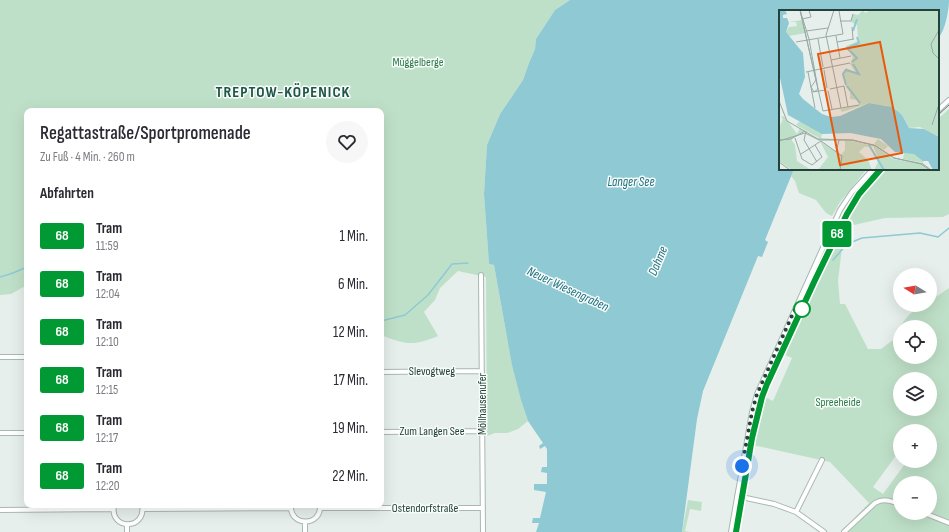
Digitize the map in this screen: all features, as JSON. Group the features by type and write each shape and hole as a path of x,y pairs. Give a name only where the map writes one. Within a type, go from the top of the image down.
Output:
{"street":[{"path":"939,109 949,100"},
{"path":"731,532 752,412 757,394 836,219 852,192 872,170"},
{"name":"Möllhausenufer","path":"481,275 483,532"},
{"path":"0,357 24,357"},
{"name":"Slevogtweg","path":"384,372 482,371"},
{"name":"Zum Langen See","path":"384,432 482,431"},
{"path":"0,434 24,433"},
{"path":"796,512 822,460"},
{"path":"737,496 774,504 796,512 824,532"},
{"path":"844,532 875,503 881,500 893,502"},
{"name":"Ostendorfstraße","path":"384,507 483,508"},
{"path":"0,510 75,508"},
{"path":"113,508 116,518 119,521 131,524 138,520 142,513 142,508"},
{"path":"291,508 293,516 297,520 305,522 310,522 317,516 319,508"},
{"path":"937,518 949,523"},
{"path":"305,522 305,532"},
{"path":"127,524 127,532"}],"green space":[{"name":"Müggelberge","path":"0,0 570,0 555,10 536,39 535,49 523,80 500,114 487,145 484,194 489,264 494,265 512,364 528,421 518,429 507,433 495,433 487,436 486,277 458,271 440,288 435,300 424,312 438,336 416,343 397,341 384,336 384,108 24,108 24,287 11,294 0,295"},
{"path":"949,109 949,214 943,217 885,218 854,225 845,221 864,191 882,170 939,170 939,118"},
{"path":"794,170 866,170 840,202 832,216 826,213 816,200 799,193 795,181 791,176"},
{"name":"Spreeheide","path":"845,222 838,281 840,304 845,304 868,349 881,349 893,340 893,364 937,364 937,320 905,320 912,312 937,312 937,296 949,288 949,532 841,532 869,503 830,462 753,445 765,397 773,401 792,358 783,354","holes":["893,424 937,424 937,468 902,468 896,476 937,476 937,520 893,520 893,480 883,494 873,487 893,460"]},
{"path":"688,500 702,502 701,511 690,509 685,531 690,532 682,532"}],"water":[{"name":"Langer See","path":"570,0 949,0 945,26 939,36 939,10 779,10 779,170 794,170 765,240 768,242 762,257 758,256 703,391 697,419 682,532 536,532 539,523 532,523 533,518 540,518 546,492 534,490 534,484 547,484 547,473 541,472 542,467 547,467 547,449 545,446 540,449 539,446 543,443 528,421 512,365 494,265 489,264 484,194 487,145 500,114 523,80 535,49 536,39 555,10"}],"waterway":[{"path":"833,260 847,244 862,238 920,233 938,237 949,228"},
{"path":"384,320 405,315 428,295 452,264 468,263"},
{"path":"0,277 24,268"}],"tram line":[{"path":"939,114 949,105"},
{"path":"736,532 753,438 762,397 767,384 847,214 859,194 880,170"},
{"name":"68","path":"736,532 756,418 767,384 847,214 859,194 880,170"}],"district":[{"name":"TREPTOW-KÖPENICK","path":"283,92"}],"route":[{"path":"742,466 752,412 757,394 795,309 802,309"}],"water label":[{"name":"Dahme","path":"658,261"},
{"name":"Neuer Wiesengraben","path":"568,289"}]}
